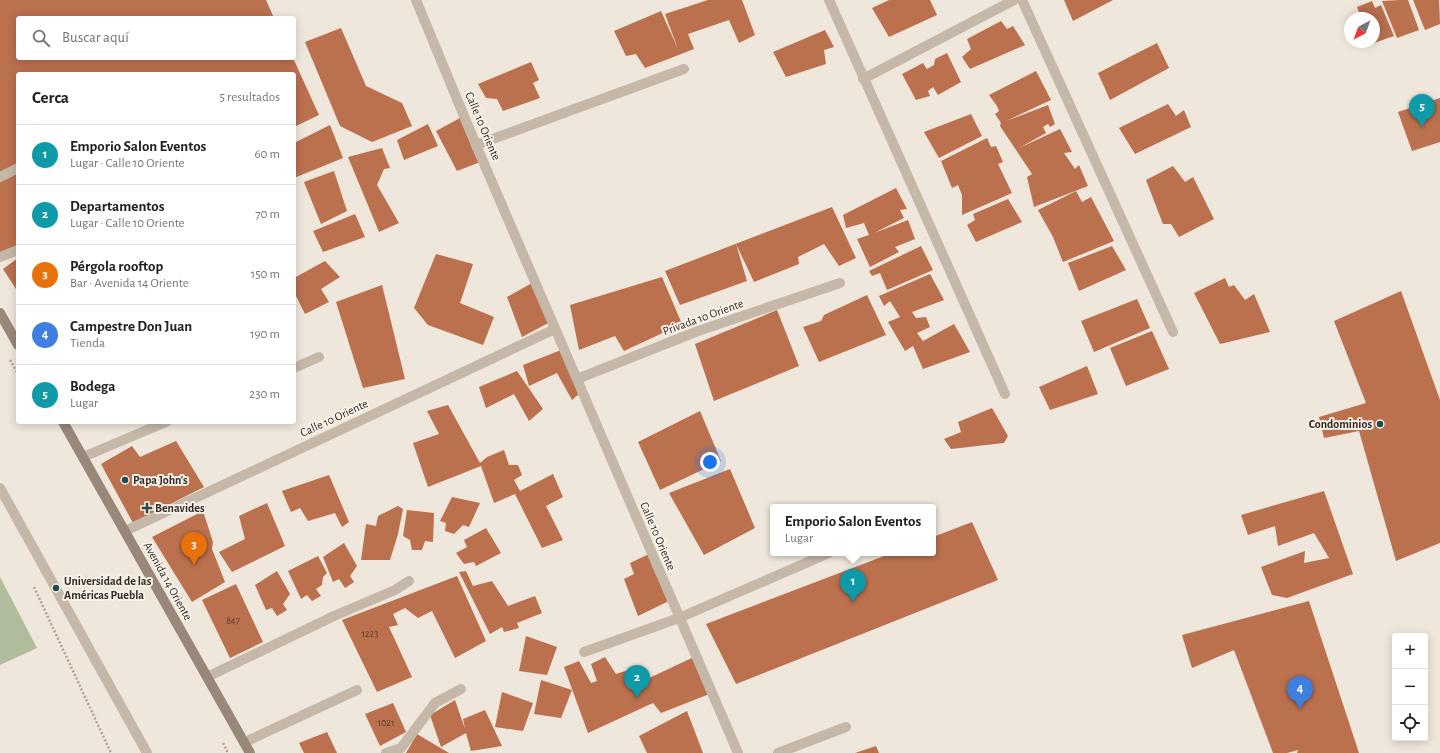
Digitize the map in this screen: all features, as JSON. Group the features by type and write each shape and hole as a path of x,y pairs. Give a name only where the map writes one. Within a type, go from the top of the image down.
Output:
{"main road":[{"path":"0,313 16,339"},
{"name":"Avenida 14 Oriente","path":"64,424 250,753"}],"street":[{"name":"Calle 10 Oriente","path":"416,0 476,145 738,753"},
{"path":"829,0 1005,394"},
{"path":"863,79 1014,0"},
{"path":"1022,0 1173,332"},
{"path":"476,145 684,69"},
{"path":"0,177 16,169"},
{"path":"0,257 16,251"},
{"name":"Privada 10 Oriente","path":"577,379 698,332 840,284"},
{"name":"Calle 10 Oriente","path":"125,531 555,329"},
{"path":"296,367 319,357"},
{"path":"83,457 161,424"},
{"path":"0,488 147,753"},
{"path":"584,652 679,618 822,556"},
{"path":"207,677 334,616 395,590 408,581"},
{"path":"386,753 401,748 436,703 461,689"},
{"path":"245,742 357,690"},
{"path":"778,753 846,727"}],"path":[{"path":"30,580 111,753"}],"green space":[{"path":"0,577 37,648 0,665"}],"building":[{"path":"0,0 266,0 273,16 16,16 16,60 294,60 319,115 296,126 296,72 16,72 16,250 0,257"},
{"path":"708,0 742,0 755,35 739,43 729,20 688,34 694,49 645,68 636,54 626,56 614,31 661,11 678,49 665,14"},
{"path":"889,0 930,0 937,15 889,37 872,8"},
{"path":"1064,0 1113,0 1073,21"},
{"path":"1408,0 1419,30 1397,38 1382,1"},
{"path":"1413,0 1439,0 1440,24 1425,30"},
{"path":"1372,1 1375,8 1381,5 1394,36 1380,41 1380,12 1359,12 1357,7"},
{"path":"1001,21 1007,29 1013,26 1025,45 970,69 962,57 971,49 967,39"},
{"path":"341,28 366,86 402,103 412,126 372,142 340,126 305,42"},
{"path":"825,30 834,47 824,50 826,64 786,77 773,52"},
{"path":"1157,43 1169,68 1110,100 1098,73"},
{"path":"947,53 961,82 938,95 933,87 928,91 930,96 916,100 902,74 923,63 927,69 934,65 935,59"},
{"path":"531,62 539,80 533,83 540,98 503,111 497,99 486,98 478,84"},
{"path":"1036,71 1051,100 1006,121 1048,105 1055,124 1050,127 1048,124 1043,127 1046,133 1019,148 1060,129 1072,152 1064,153 1075,169 1079,165 1088,186 1034,207 1027,177 1032,174 1000,126 1001,123 995,114 999,111 989,95"},
{"path":"1440,98 1440,142 1412,151 1398,112"},
{"path":"1168,104 1176,116 1184,110 1191,127 1135,154 1119,128"},
{"path":"971,114 982,136 939,158 924,132"},
{"path":"460,118 483,161 457,171 436,131"},
{"path":"428,124 438,146 404,160 397,140"},
{"path":"330,125 343,158 296,177 296,142"},
{"path":"987,138 991,147 996,146 1003,162 998,164 1012,193 962,215 962,195 958,185 952,188 941,161"},
{"path":"382,148 390,168 384,169 377,185 399,223 379,232 348,157"},
{"path":"1173,166 1185,182 1193,177 1214,219 1179,237 1171,224 1163,224 1146,180"},
{"path":"334,171 347,211 321,224 304,182"},
{"path":"896,188 907,209 900,210 904,218 874,233 908,220 915,239 895,247 899,252 870,267 857,239 869,235 864,223 846,228 843,215"},
{"path":"1076,191 1082,202 1091,197 1114,241 1063,262 1053,237 1038,210"},
{"path":"1008,199 1022,222 976,242 967,225 975,220 973,214"},
{"path":"832,207 856,258 839,266 824,244 798,257 799,264 754,282 736,244 747,281 680,305 665,271"},
{"path":"355,214 365,237 323,252 313,231"},
{"path":"921,246 933,270 887,290 880,273 872,276 869,271"},
{"path":"1112,246 1126,270 1079,291 1068,263"},
{"path":"436,254 473,264 460,303 494,317 483,345 428,325 414,308"},
{"path":"16,259 16,289 3,269"},
{"path":"325,261 340,277 321,289 329,302 305,314 296,296 296,277"},
{"path":"930,274 944,300 912,312 916,318 926,317 930,327 917,333 923,341 954,324 970,352 923,369 913,346 905,351 888,322 900,317 890,301 884,306 879,296"},
{"path":"662,277 682,324 624,351 615,336 579,350 570,305"},
{"path":"1225,278 1229,287 1234,285 1245,300 1254,294 1270,332 1220,344 1194,293"},
{"path":"532,283 552,321 522,337 507,297"},
{"path":"382,285 405,379 363,388 336,302"},
{"name":"Condominios","path":"1401,291 1440,400 1440,543 1396,561 1359,431 1324,438 1319,417 1366,403 1334,321"},
{"path":"867,295 886,335 819,362 803,327 821,321 824,315"},
{"path":"1137,299 1150,328 1094,352 1081,321"},
{"path":"777,310 799,366 714,401 695,344"},
{"path":"1152,331 1169,369 1126,386 1110,348"},
{"path":"561,350 586,388 572,400 557,373 529,386 523,365"},
{"path":"1087,366 1098,394 1050,410 1039,387"},
{"path":"517,371 543,409 529,421 514,394 486,408 479,387"},
{"path":"448,405 480,463 487,457 504,450 509,465 518,465 522,475 514,480 520,491 553,474 563,497 546,506 563,540 542,548 515,494 494,503 481,466 428,487 413,443 439,434 427,411"},
{"path":"992,408 1008,436 1004,443 951,449 944,439 961,432 958,422"},
{"path":"700,411 721,461 660,490 638,442"},
{"path":"176,441 204,487 133,523 101,464 132,446 140,457"},
{"path":"730,469 755,528 704,555 669,493"},
{"path":"329,475 349,522 342,527 335,513 308,521 300,508 291,512 282,491"},
{"path":"1324,491 1353,574 1287,598 1272,595 1261,567 1305,551 1304,563 1329,558 1314,533 1278,546 1275,526 1248,535 1241,515"},
{"path":"452,497 480,503 469,527 463,525 454,534 445,531 446,523 440,521"},
{"path":"267,503 285,546 232,572 219,552 245,539 239,516"},
{"path":"398,506 403,509 398,534 390,560 361,560 366,524 376,526 378,516"},
{"path":"407,510 434,513 433,542 425,541 422,550 412,550 410,540 403,536"},
{"path":"203,511 213,542 212,549 225,582 192,602 152,537"},
{"path":"972,522 998,580 736,684 706,624 884,556 936,556 936,536"},
{"path":"486,528 501,553 476,566 474,562 464,564 456,553 467,547 464,540"},
{"path":"344,543 357,566 350,576 354,582 345,588 339,579 333,582 323,557"},
{"path":"651,553 671,600 638,616 624,579 634,574 630,563"},
{"path":"318,556 327,573 323,577 322,585 316,589 321,596 312,601 307,595 301,599 288,571"},
{"path":"277,571 290,594 283,604 287,610 277,616 272,608 266,610 255,585"},
{"path":"466,571 473,586 492,581 508,606 535,596 542,613 517,623 519,628 504,632 502,627 490,634 459,572"},
{"path":"457,576 486,641 455,658 432,611 418,618 405,608 393,614 398,625 389,627 412,677 377,692 342,620"},
{"path":"236,584 263,642 230,658 202,600"},
{"path":"1309,601 1359,753 1297,753 1298,750 1287,753 1273,753 1234,650 1192,668 1182,635"},
{"path":"526,636 557,647 547,675 519,671"},
{"path":"696,656 712,693 661,713 653,703 588,733 564,667 579,661 591,683 597,681 591,664 605,657 616,674 638,667 645,680"},
{"path":"541,680 572,690 561,718 534,714"},
{"path":"502,692 533,703 523,731 495,727"},
{"path":"455,700 465,729 463,719 485,710 502,746 471,751 466,733 441,747 430,715"},
{"path":"393,703 406,732 380,746 365,714"},
{"path":"687,711 703,753 647,753 639,736"},
{"path":"327,732 337,753 304,753 299,743"},
{"path":"417,734 449,753 406,753"},
{"path":"876,746 879,753 855,753"}],"place":[{"name":"Bodega","path":"1422,127"},
{"name":"Condominios","path":"1380,424"},
{"name":"Papa John's","path":"125,480"},
{"name":"Benavides","path":"147,508"},
{"name":"Pérgola rooftop","path":"194,565"},
{"name":"Universidad de las Américas Puebla","path":"56,588"},
{"name":"Emporio Salon Eventos","path":"853,602"},
{"name":"Departamentos","path":"637,698"},
{"name":"Campestre Don Juan","path":"1300,709"}]}
